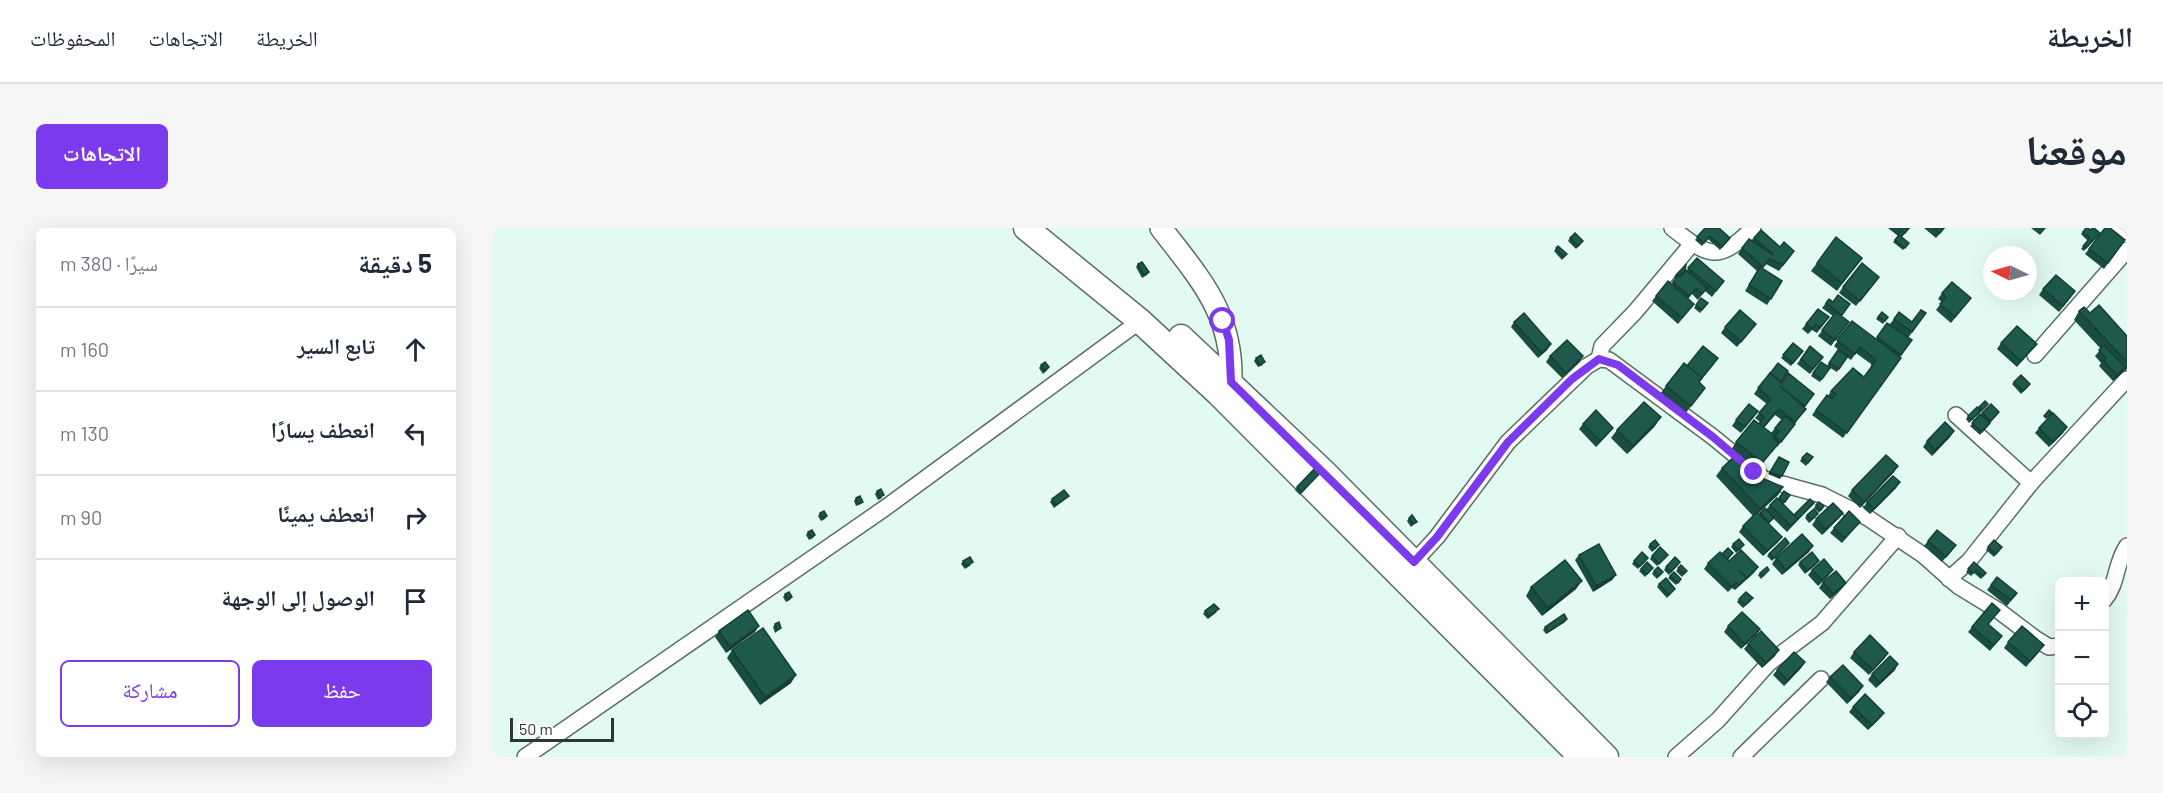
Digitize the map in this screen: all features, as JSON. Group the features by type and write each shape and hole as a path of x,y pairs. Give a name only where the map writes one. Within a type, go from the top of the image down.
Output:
{"main road":[{"path":"1026,228 1225,388 1414,562 1581,757"},
{"path":"1052,228 1148,306 1225,388 1495,658 1606,757"}],"street":[{"path":"1161,228 1215,302 1229,340 1225,388"},
{"path":"1672,228 1691,245 1722,253 1731,249 1753,228"},
{"path":"2118,228 2127,234"},
{"path":"1414,562 1437,537 1508,442 1572,379 1599,359 1602,346 1635,312 1691,245"},
{"path":"2035,355 2127,250"},
{"path":"525,757 885,508 1140,321"},
{"path":"1599,359 1618,365 1764,479 1840,502 1898,536 1949,579 2049,647 2055,646"},
{"path":"1949,579 1969,561 2031,483 2127,379"},
{"path":"1956,415 2031,483"},
{"path":"1676,757 1718,720 1768,663 1822,623 1898,536"},
{"path":"2109,593 2114,586 2117,565 2127,546"},
{"path":"1741,757 1821,679"}],"building":[{"path":"1705,228 1719,228 1730,238 1722,247 1710,236 1704,243 1697,237"},
{"path":"1899,228 1909,228 1905,233"},
{"path":"1934,228 1944,228 1940,233"},
{"path":"2086,228 2090,230 2094,228 2100,233 2086,248 2083,246 2090,238 2083,232"},
{"path":"2105,228 2110,228 2125,240 2108,263 2089,249"},
{"path":"1761,230 1780,247 1784,242 1794,251 1783,265 1770,259 1763,267 1742,248 1749,239 1774,255 1754,238"},
{"path":"1575,233 1583,241 1578,246 1570,238"},
{"path":"1899,235 1909,243 1905,248 1895,240"},
{"path":"1836,237 1862,258 1842,283 1817,263"},
{"path":"1558,246 1567,254 1564,257 1556,248"},
{"path":"1697,258 1724,281 1716,291 1688,268"},
{"path":"1142,262 1149,272 1144,275 1138,264"},
{"path":"1862,263 1879,277 1860,301 1843,287"},
{"path":"1686,265 1680,276 1676,275"},
{"path":"1760,267 1782,281 1771,299 1749,285"},
{"path":"1686,270 1707,288 1702,294 1696,288 1689,296 1673,282"},
{"path":"2056,275 2075,291 2063,306 2043,289"},
{"path":"1668,281 1694,304 1682,318 1656,296"},
{"path":"1952,282 1971,298 1955,317 1940,304 1946,297 1942,293"},
{"path":"1838,295 1850,304 1842,315 1826,303 1829,299 1833,302"},
{"path":"1701,298 1708,303 1702,310 1696,305"},
{"path":"2099,305 2127,336 2127,362 2079,311 2084,307 2090,313"},
{"path":"1818,309 1829,317 1820,328 1816,324 1812,328 1806,324"},
{"path":"1740,310 1756,324 1741,342 1725,327"},
{"path":"1921,310 1926,313 1912,332 1894,319 1899,312 1912,322"},
{"path":"1836,312 1849,322 1835,340 1822,330"},
{"path":"1882,312 1888,317 1885,321 1878,317"},
{"path":"1524,313 1551,344 1542,353 1514,322"},
{"path":"1852,321 1901,358 1847,433 1816,410 1827,395 1832,399 1836,394 1831,391 1853,368 1864,377 1875,362 1875,359 1860,347 1855,354 1837,340"},
{"path":"1887,323 1912,340 1901,355 1877,337"},
{"path":"2017,326 2037,344 2021,361 2001,343"},
{"path":"1567,340 1583,356 1566,373 1550,356"},
{"path":"1793,343 1803,351 1793,363 1783,355"},
{"path":"2104,345 2125,367 2117,375 2103,360 2106,358 2099,350"},
{"path":"1703,346 1718,358 1702,378 1687,366"},
{"path":"1810,346 1823,357 1813,369 1801,359"},
{"path":"1838,350 1848,356 1839,369 1829,363"},
{"path":"1261,355 1265,362 1260,365 1256,358"},
{"path":"1045,362 1049,367 1045,371 1041,365"},
{"path":"1821,362 1830,368 1822,379 1813,373"},
{"path":"1684,363 1702,378 1699,382 1705,388 1691,406 1666,386"},
{"path":"1778,363 1788,371 1781,382 1770,373"},
{"path":"1770,373 1782,383 1788,373 1814,394 1805,406 1780,386 1806,409 1795,422 1779,409 1763,427 1759,424 1764,417 1759,413 1771,399 1758,388"},
{"path":"2021,375 2030,384 2023,391 2014,382"},
{"path":"1985,401 1988,404 1982,410 1979,407"},
{"path":"1644,402 1661,417 1633,446 1617,430"},
{"path":"1749,404 1758,411 1745,427 1736,420"},
{"path":"1991,404 1999,412 1991,421 1982,413"},
{"path":"1977,407 1981,411 1971,420 1968,416"},
{"path":"1596,410 1613,428 1600,441 1583,424"},
{"path":"2049,410 2052,413 2046,418 2044,416"},
{"path":"2053,413 2067,427 2053,442 2039,428"},
{"path":"1980,414 1990,423 1982,432 1972,423"},
{"path":"1785,416 1795,424 1781,442 1775,436 1779,431 1775,428"},
{"path":"1754,420 1775,436 1773,438 1779,443 1762,463 1736,442"},
{"path":"1945,422 1954,431 1935,450 1927,441"},
{"path":"1807,453 1813,457 1808,463 1802,458"},
{"path":"1737,454 1755,475 1783,487 1760,509 1722,468"},
{"path":"1886,455 1898,466 1864,502 1852,490"},
{"path":"1779,457 1789,462 1782,476 1770,472"},
{"path":"1316,467 1321,472 1302,492 1297,487"},
{"path":"1893,476 1900,482 1874,509 1867,502"},
{"path":"881,489 884,495 880,497 877,491"},
{"path":"1064,490 1069,496 1056,505 1052,499"},
{"path":"1784,491 1790,495 1785,502 1779,498"},
{"path":"860,496 863,502 858,504 856,498"},
{"path":"1777,498 1798,519 1791,526 1770,505"},
{"path":"1810,499 1814,503 1798,519 1794,515"},
{"path":"1819,502 1824,506 1821,510 1816,505"},
{"path":"1833,503 1843,513 1826,529 1816,519"},
{"path":"1765,508 1774,518 1769,522 1760,513"},
{"path":"1814,509 1818,514 1811,520 1807,515"},
{"path":"824,511 827,516 823,518 820,513"},
{"path":"1849,511 1860,522 1845,538 1834,528"},
{"path":"1757,512 1782,537 1767,551 1743,526"},
{"path":"1412,515 1417,522 1413,524 1409,518"},
{"path":"812,530 815,535 811,537 808,532"},
{"path":"1937,530 1956,545 1946,557 1928,541"},
{"path":"1802,534 1813,546 1786,570 1776,558"},
{"path":"1785,538 1789,543 1774,558 1769,554"},
{"path":"1739,539 1744,545 1738,550 1733,544"},
{"path":"1655,540 1659,545 1654,549 1650,544"},
{"path":"1994,540 2002,547 1996,554 1988,547"},
{"path":"1599,544 1616,575 1596,586 1579,555"},
{"path":"1660,547 1668,555 1659,564 1652,556"},
{"path":"1728,548 1733,553 1727,559 1722,554"},
{"path":"1741,550 1758,567 1747,578 1739,570 1746,578 1739,585 1736,582 1732,587 1708,563 1720,552 1729,561"},
{"path":"1642,552 1648,558 1640,566 1634,561"},
{"path":"1812,552 1819,561 1807,571 1800,562"},
{"path":"970,557 973,562 967,566 963,561"},
{"path":"1675,557 1680,562 1671,572 1666,567"},
{"path":"1824,559 1833,570 1822,580 1812,570"},
{"path":"1565,560 1582,581 1548,608 1531,587"},
{"path":"1647,562 1653,568 1647,574 1641,569"},
{"path":"1974,562 1986,573 1983,576 1976,570 1973,573 1968,569"},
{"path":"1681,565 1687,571 1684,574 1678,568"},
{"path":"1658,567 1663,572 1659,576 1654,571"},
{"path":"1767,567 1769,570 1763,576 1760,573"},
{"path":"1836,571 1846,583 1833,594 1823,582"},
{"path":"1674,572 1681,579 1678,583 1670,576"},
{"path":"1997,577 2017,593 2011,600 1991,585"},
{"path":"1666,578 1675,589 1669,595 1659,584"},
{"path":"789,592 792,597 788,599 785,594"},
{"path":"1746,592 1753,598 1745,605 1739,599"},
{"path":"1992,603 2000,610 1988,624 2002,636 1994,645 1972,627"},
{"path":"1214,604 1219,609 1209,616 1205,611"},
{"path":"748,610 759,626 730,647 719,631"},
{"path":"1742,612 1760,629 1745,644 1728,626"},
{"path":"1564,614 1567,619 1548,632 1545,627"},
{"path":"779,622 781,628 777,630 775,624"},
{"path":"2022,626 2044,645 2030,661 2008,642"},
{"path":"763,628 796,675 765,697 732,650"},
{"path":"1761,631 1779,650 1766,663 1748,644"},
{"path":"1870,635 1888,653 1873,670 1854,652"},
{"path":"1794,652 1805,662 1788,680 1777,670"},
{"path":"1890,656 1898,664 1880,683 1872,674"},
{"path":"1843,665 1863,686 1851,698 1830,677"},
{"path":"1865,694 1884,713 1872,725 1853,707"}],"route":[{"path":"1223,321 1229,340 1231,382 1414,562 1437,537 1508,442 1572,379 1599,359 1609,360 1618,365 1686,419 1713,437 1754,472"}]}
